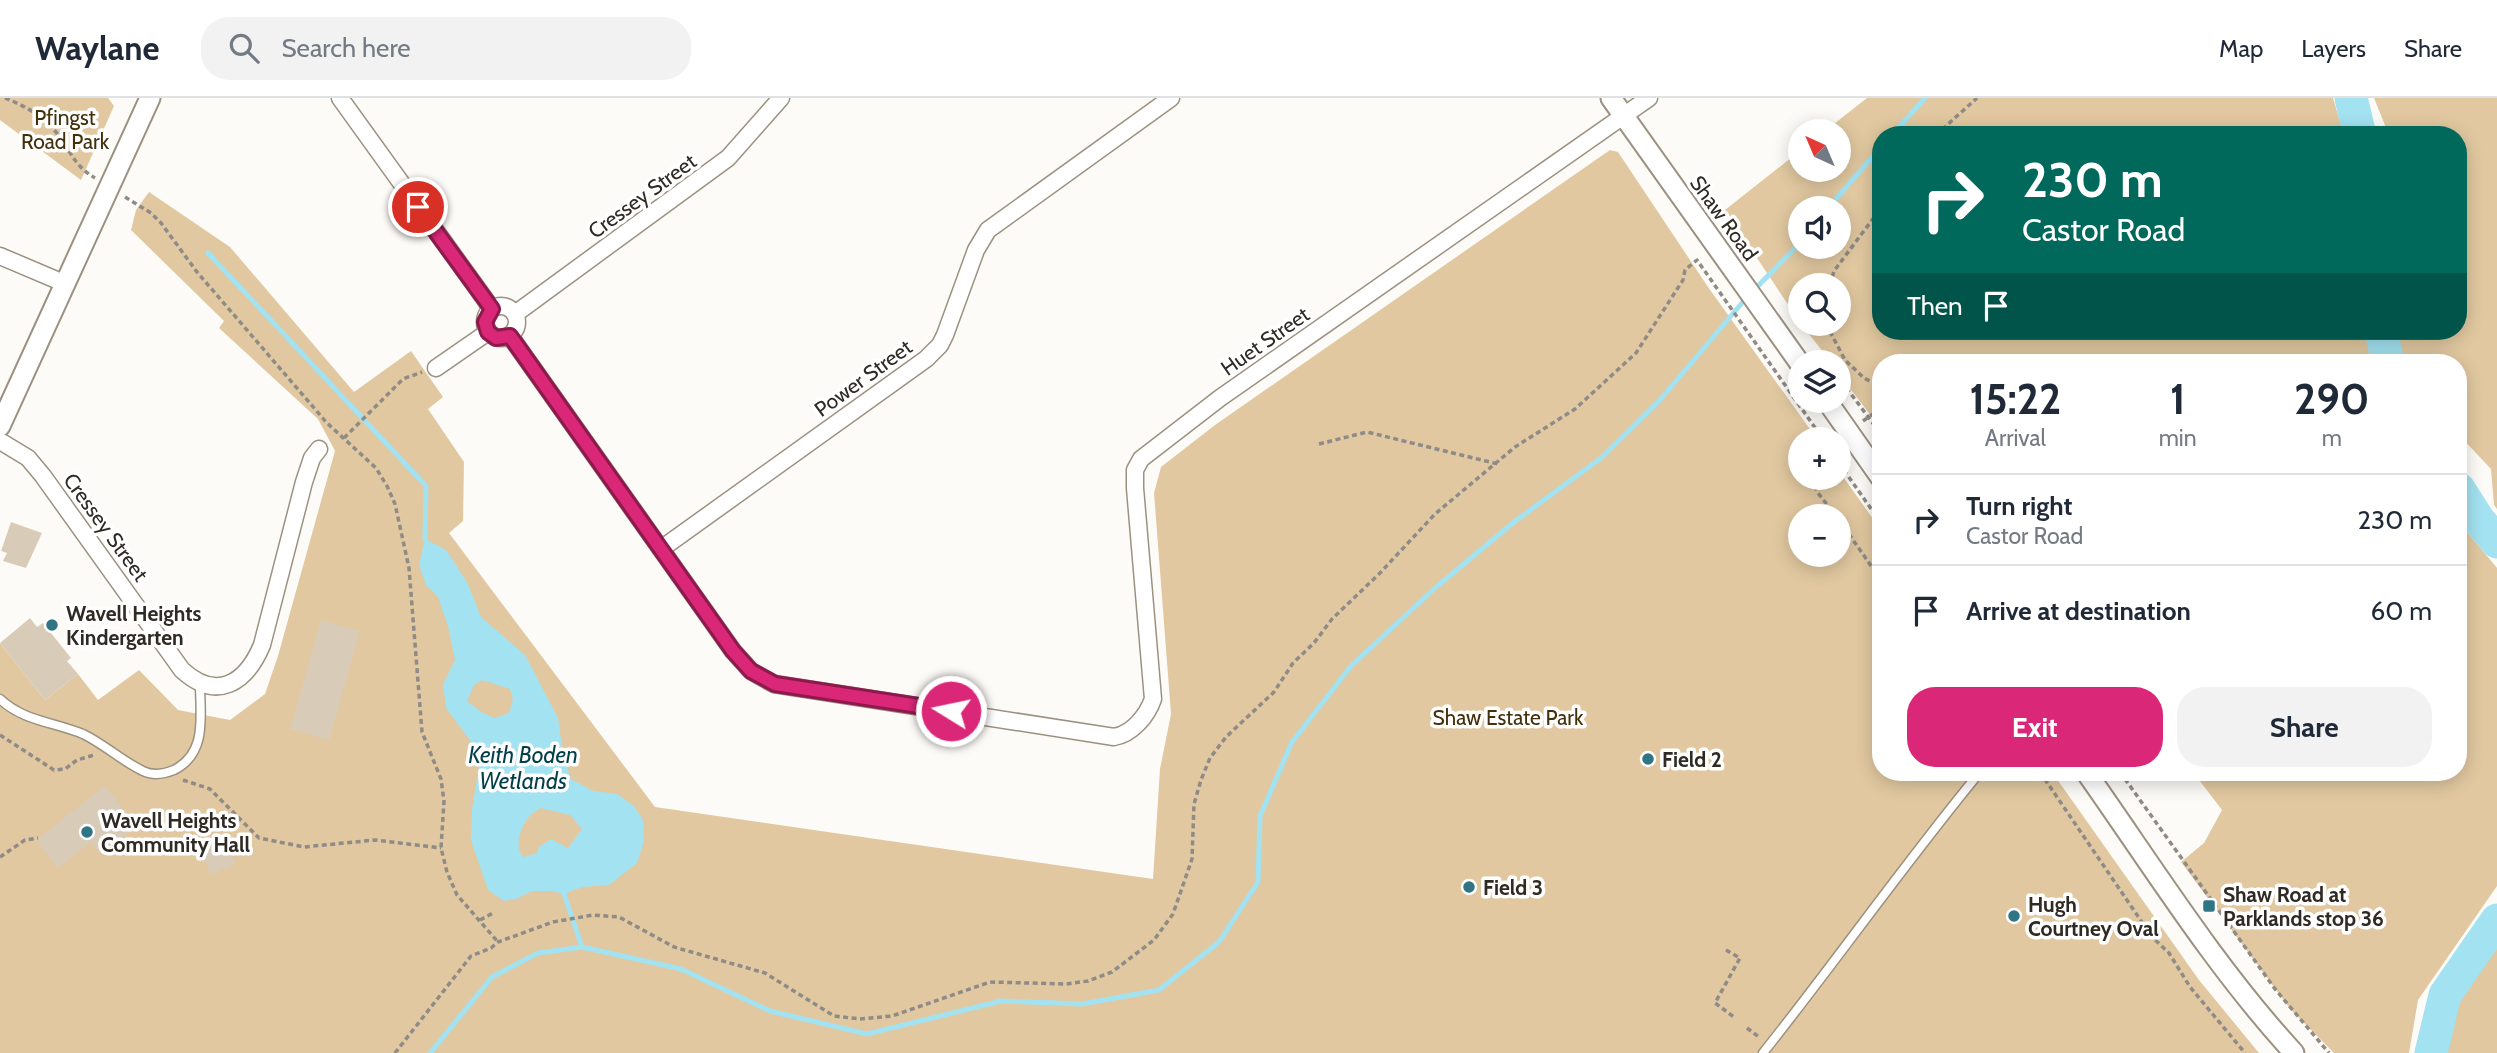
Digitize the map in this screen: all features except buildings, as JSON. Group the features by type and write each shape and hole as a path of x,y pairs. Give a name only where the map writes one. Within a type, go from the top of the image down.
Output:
{"street":[{"path":"0,426 150,98"},
{"path":"340,98 492,309"},
{"name":"Cressey Street","path":"515,314 729,158 781,98"},
{"name":"Power Street","path":"661,549 926,359 940,345 945,335 976,250 988,230 1171,98"},
{"name":"Shaw Road","path":"1611,98 1790,350"},
{"name":"Huet Street","path":"661,549 733,651 751,671 765,680 1107,737 1128,732 1149,708 1153,699 1135,488 1135,470 1141,458 1220,398 1649,98"},
{"path":"0,256 66,284"},
{"path":"502,306 515,314 516,328 510,336 496,338 488,332 485,322 492,309 502,306"},
{"path":"436,368 488,332"},
{"path":"510,336 661,549"},
{"path":"1835,413 1872,465"},
{"name":"Cressey Street","path":"0,441 28,458 43,476 182,670 200,684"},
{"path":"200,684 219,688 229,684 250,668 257,656 304,482 312,458 319,449"},
{"path":"2092,781 2202,939 2255,1010 2294,1053"}],"lane":[{"path":"0,699 30,719 71,729 143,771 156,775 183,765 193,754 200,737 203,718 200,684"},
{"path":"1763,1053 1973,781"}],"path":[{"path":"5,98 25,106 47,122 74,161 96,179"},
{"path":"1942,126 1977,98"},
{"path":"121,195 150,213 160,223 197,272 327,423 376,468 395,504 409,568 422,732 443,790 441,848 457,895 498,942"},
{"path":"1833,273 1872,220"},
{"path":"395,1053 471,956 498,942 553,922 593,915 620,917 674,947 765,973 834,1016 860,1019 892,1016 990,982 1066,984 1088,981 1112,972 1154,940 1173,914 1192,859 1194,804 1201,780 1210,758 1226,737 1274,692 1293,663 1314,643 1332,619 1435,514 1498,464 1515,447 1575,408 1636,353 1683,280 1685,270 1697,260 1815,427"},
{"path":"1832,336 1845,360 1872,382"},
{"path":"344,438 396,386 412,374 436,368"},
{"path":"1851,394 1872,421"},
{"path":"1862,422 1872,414"},
{"path":"1319,444 1367,432 1498,464"},
{"path":"1851,480 1872,510"},
{"path":"1851,537 1872,567"},
{"path":"0,735 54,770 65,769 77,760 92,757 104,747"},
{"path":"170,772 210,789 259,838 304,847 375,840 441,848"},
{"path":"2046,781 2152,937 2169,953 2190,987 2245,1053"},
{"path":"2126,781 2275,989 2329,1053"},
{"path":"0,857 24,840 38,838"},
{"path":"480,920 493,913"},
{"path":"1726,950 1740,958 1715,1003 1734,1017"},
{"path":"1747,1028 1762,1039"}],"green space":[{"name":"Pfingst Road Park","path":"0,98 108,98 114,106 81,180 0,120"},
{"path":"1867,98 2333,98 2341,126 1872,126 1872,340 2367,340 2370,354 1872,354 1872,417 1851,390 1851,350 1822,350 1810,336 1851,336 1851,273 1788,273 1788,304 1725,210 1788,160 1788,182 1852,182 1852,119 1840,119"},
{"path":"2374,98 2497,98 2497,509 2494,505 2491,469 2467,444 2467,354 2395,354 2391,340 2467,340 2467,126 2385,126"},
{"name":"Shaw Estate Park","path":"1610,150 1618,152 1708,287 1788,399 1788,413 1798,413 1808,427 1788,427 1788,490 1851,490 1851,488 1872,517 1872,781 2058,781 2199,980 2259,1053 0,1053 0,643 45,700 78,674 98,700 139,670 178,710 230,720 265,694 335,451 318,419 219,328 224,321 131,230 136,210 149,192 230,247 354,392 411,351 443,397 428,409 464,462 463,521 449,533 655,807 1153,879 1160,769 1171,714 1154,493 1161,467 1215,425"},
{"path":"2467,532 2497,568 2497,886 2418,1000 2409,1053 2334,1053 2291,1010 2181,862 2204,843 2222,810 2200,781 2467,781"},
{"path":"2497,946 2497,1053 2446,1053 2459,999"}],"water":[{"name":"Keith Boden Wetlands","path":"425,539 446,550 467,582 481,617 525,655 558,718 563,754 571,779 593,791 617,794 634,806 643,820 644,841 637,863 609,885 582,887 564,894 532,891 516,899 504,901 488,890 471,840 472,809 481,755 446,708 443,684 455,660 438,597 426,585 419,565","holes":["482,680 510,689 513,699 509,713 495,718 467,701 474,685","541,808 570,815 582,829 568,848 551,839 539,847 537,853 523,857 518,844 519,837 525,822"]}],"waterway":[{"path":"1900,126 1925,98"},
{"path":"2351,98 2358,126"},
{"path":"1838,196 1872,157"},
{"path":"208,253 426,486 425,539"},
{"path":"1754,290 1788,255"},
{"path":"430,1053 492,977 538,953 582,947 681,969 770,1011 867,1034 1001,1001 1082,1004 1159,990 1219,942 1258,882 1260,816 1292,742 1351,666 1435,588 1514,522 1601,458 1659,401 1747,297"},
{"path":"2383,340 2386,354"},
{"path":"2467,502 2497,542"},
{"path":"564,894 582,947"},
{"path":"2431,1053 2445,995 2497,920"}],"place":[{"name":"Wavell Heights Kindergarten","path":"52,625"},
{"name":"Field 2","path":"1648,759"},
{"name":"Wavell Heights Community Hall","path":"87,832"},
{"name":"Field 3","path":"1469,887"},
{"name":"Shaw Road at Parklands stop 36","path":"2209,906"},
{"name":"Hugh Courtney Oval","path":"2014,916"}],"route":[{"path":"418,207 492,309 485,322 488,332 501,339 510,336 733,651 751,671 775,684 874,697 951,711"}]}
